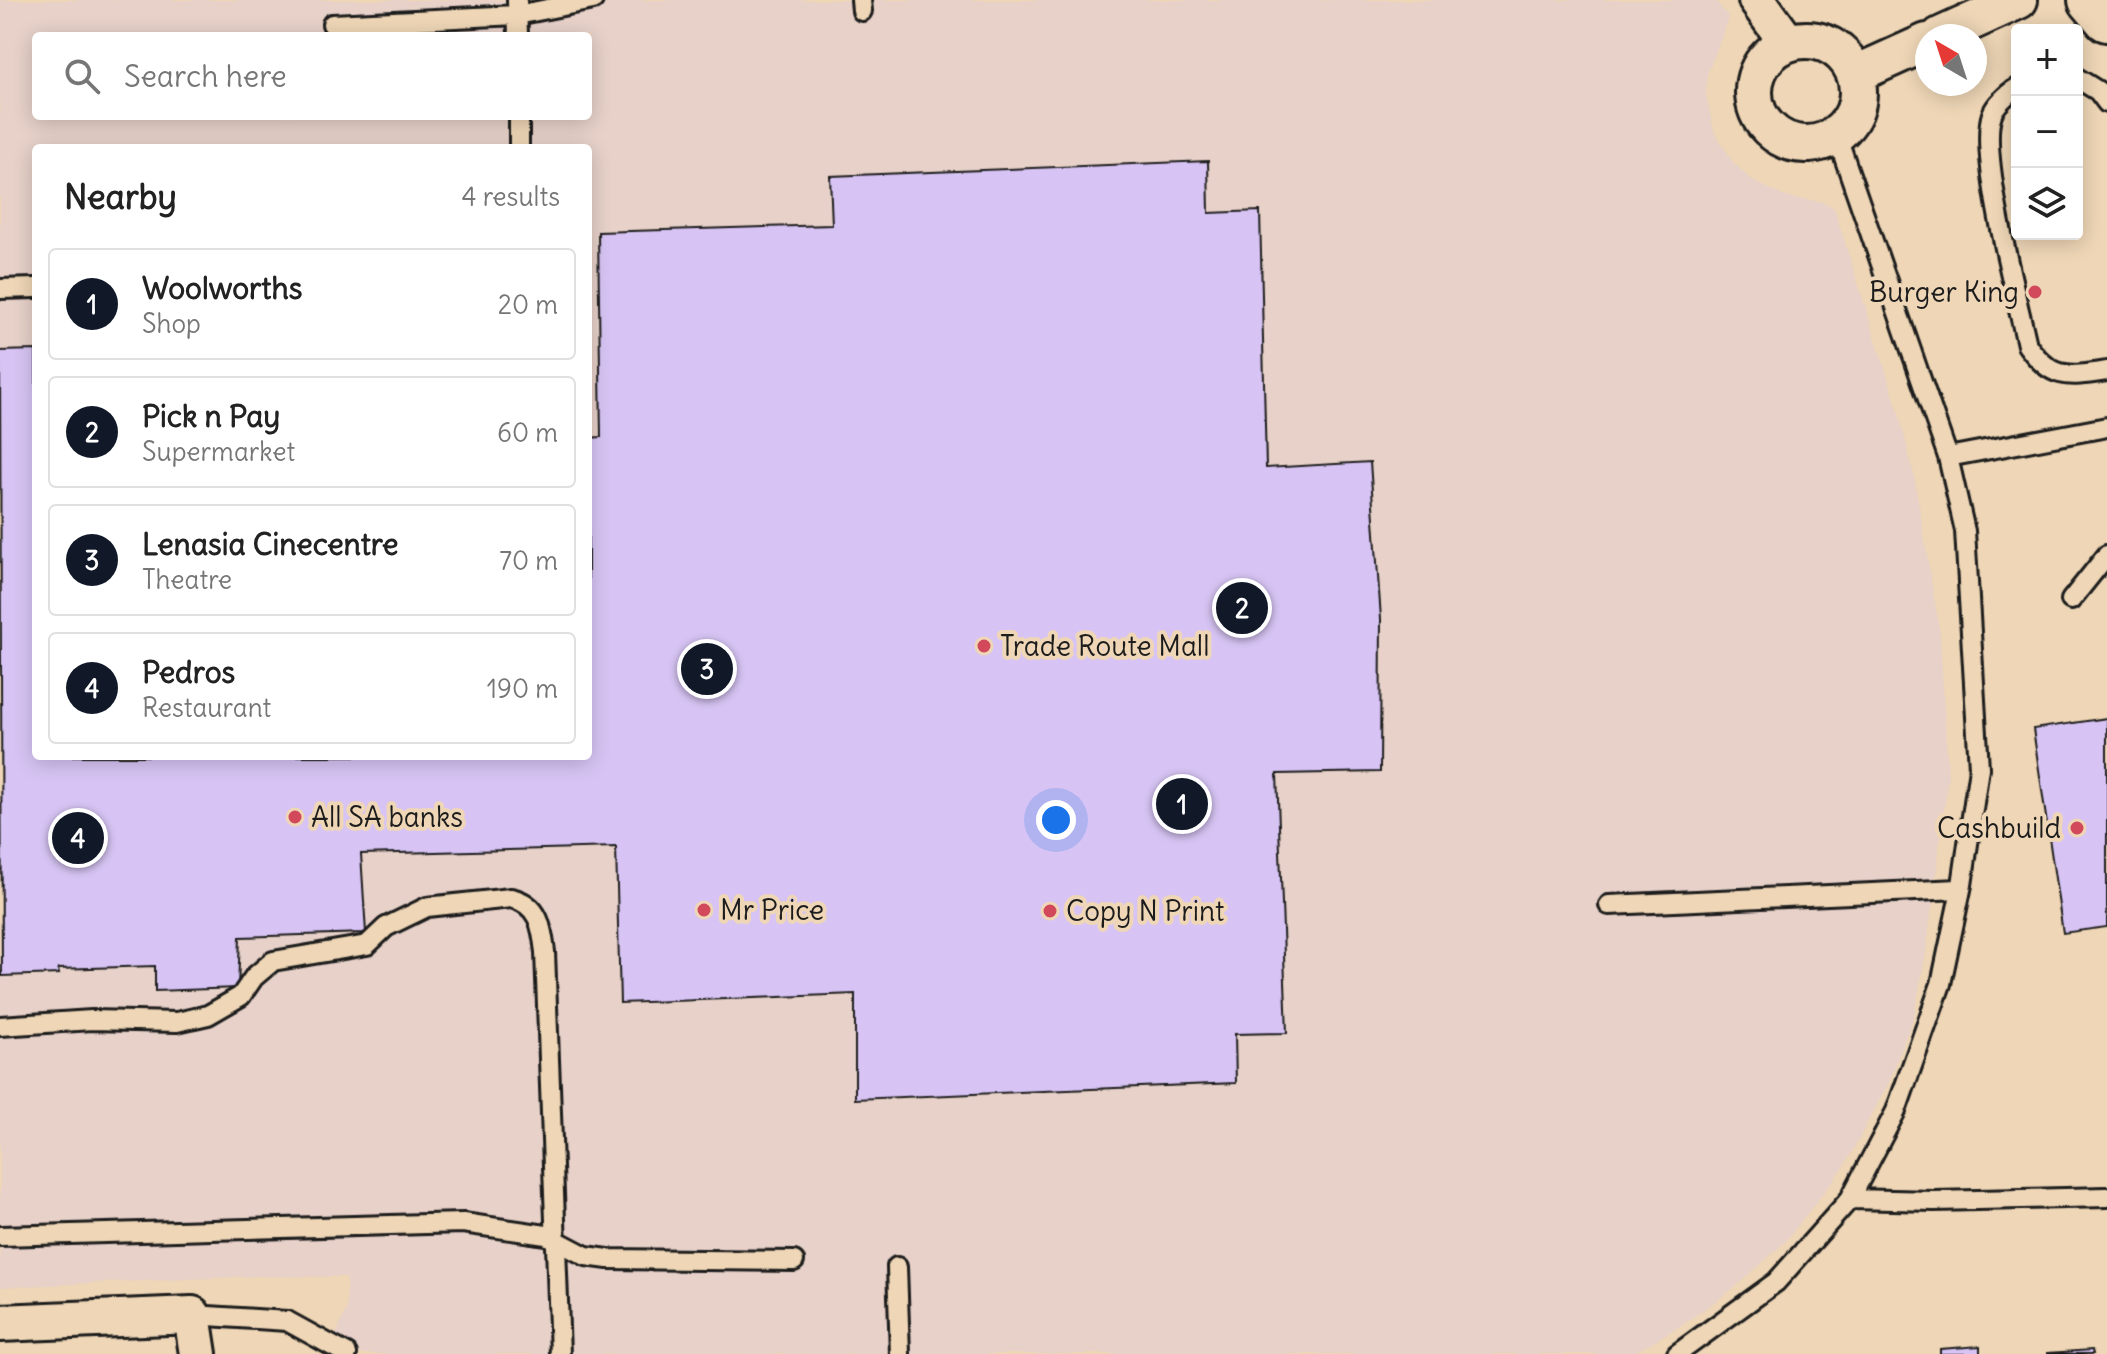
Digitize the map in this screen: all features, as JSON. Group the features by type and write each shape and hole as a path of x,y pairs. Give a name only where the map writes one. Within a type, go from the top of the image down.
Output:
{"street":[{"path":"1757,0 1788,43"},
{"path":"1966,24 2019,0"},
{"path":"2091,0 2107,19"},
{"path":"1804,39 1820,41 1848,59 1856,74 1859,91 1856,108 1836,134 1812,143 1785,140 1759,116 1754,100 1754,82 1761,65 1772,52 1788,43 1804,39"},
{"path":"1856,74 1915,47"},
{"path":"0,1323 192,1315 198,1354"}],"lane":[{"path":"332,24 593,0"},
{"path":"517,7 518,32"},
{"path":"2083,82 2098,91 2107,103"},
{"path":"2011,94 1992,113 1989,139 1997,207 2027,345 2041,364 2058,375 2107,371"},
{"path":"519,120 519,144"},
{"path":"1677,1354 1776,1282 1850,1199 1896,1111 1936,998 1962,885 1979,768 1965,531 1948,457 1836,134"},
{"path":"0,289 32,288"},
{"path":"1948,457 2107,427"},
{"path":"2071,600 2107,555"},
{"path":"1609,905 1959,889 1962,885"},
{"path":"0,1026 92,1020 177,1022 208,1015 241,996 254,977 273,961 335,953 367,945 386,927 427,907 511,898 524,901 538,916 545,952 560,1354"},
{"path":"1850,1199 1934,1201 2107,1197"},
{"path":"0,1236 463,1223 517,1229 556,1240 586,1256 608,1259 794,1261"},
{"path":"897,1267 900,1354"},
{"path":"192,1315 287,1321 347,1354"}],"shaded area":[{"name":"Trade Route Mall","path":"0,0 1715,0 1729,18 1707,74 1706,95 1714,131 1733,162 1751,180 1785,197 1824,202 1834,208 1898,409 1914,476 1940,634 1948,777 1927,947 1914,1015 1889,1082 1844,1167 1783,1244 1734,1288 1682,1325 1631,1354 328,1354 347,1308 346,1277 259,1276 0,1287"}],"building":[{"name":"Trade Route Mall","path":"1208,161 1209,213 1260,211 1266,468 1370,462 1381,619 1380,772 1277,774 1287,1033 1235,1034 1236,1083 855,1099 855,994 620,1003 616,847 361,854 366,933 240,937 238,988 155,991 155,966 58,969 59,974 2,976 0,351 32,350 32,760 592,760 592,438 601,437 598,232 832,225 830,176"},
{"name":"Cashbuild","path":"2107,718 2107,927 2063,933 2033,729"},
{"path":"1980,1346 1980,1354 1940,1354 1940,1349"},
{"path":"2092,1350 2093,1354 2048,1354 2048,1353"}],"place":[{"name":"Burger King","path":"2035,292"},
{"name":"Pick n Pay","path":"1242,608"},
{"name":"Trade Route Mall","path":"984,646"},
{"name":"Lenasia Cinecentre","path":"707,669"},
{"name":"Woolworths","path":"1182,804"},
{"name":"All SA banks","path":"295,817"},
{"name":"Cashbuild","path":"2077,828"},
{"name":"Pedros","path":"78,838"},
{"name":"Mr Price","path":"704,910"},
{"name":"Copy N Print","path":"1050,911"}]}
